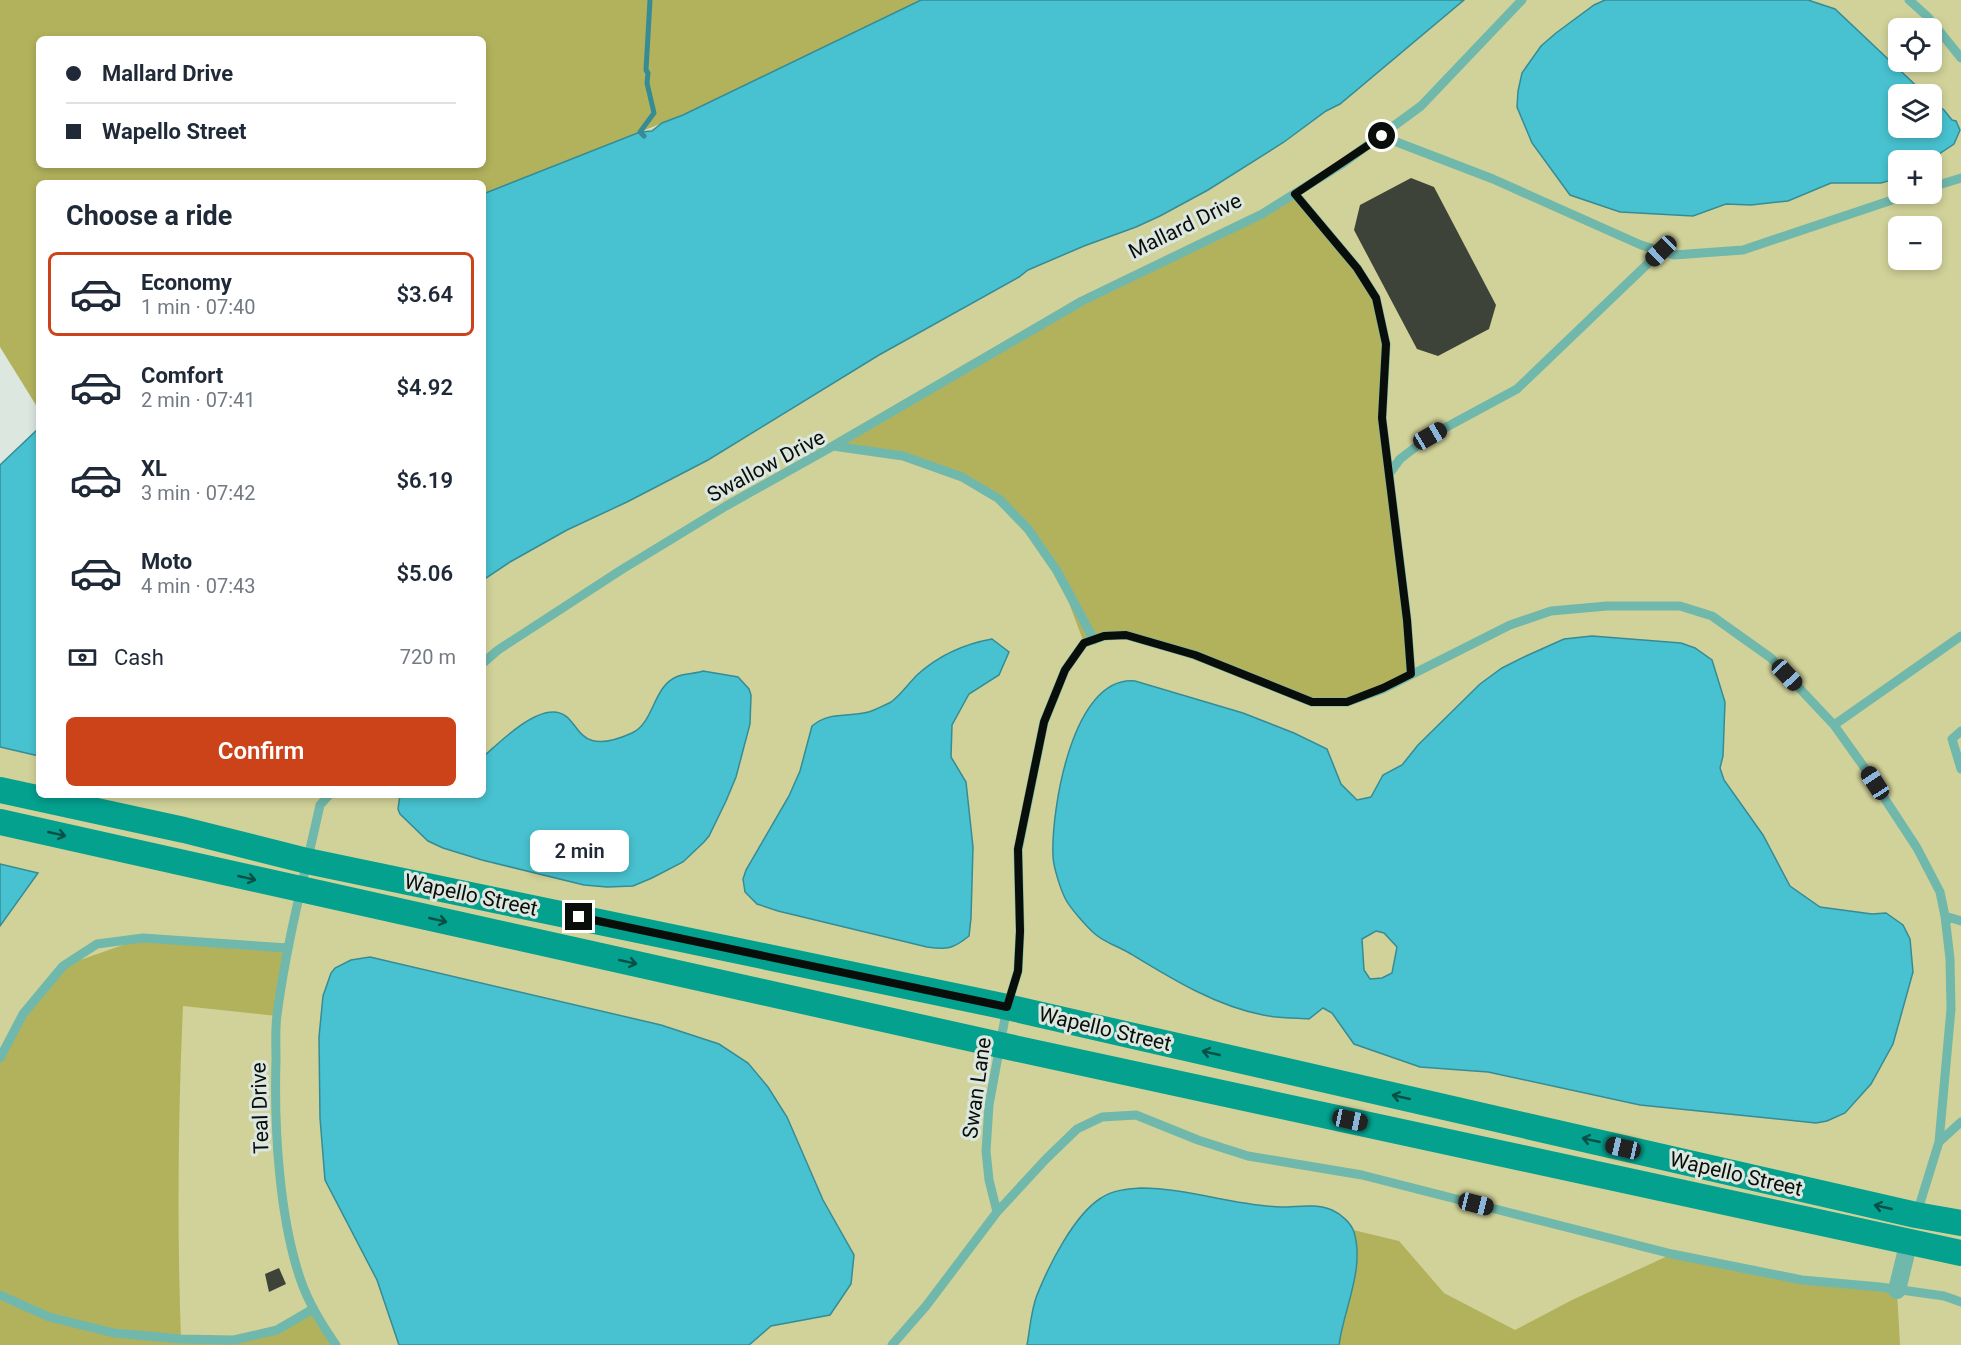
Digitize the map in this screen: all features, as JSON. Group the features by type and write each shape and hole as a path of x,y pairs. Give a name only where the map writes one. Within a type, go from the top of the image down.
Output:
{"main road":[{"name":"Wapello Street","path":"0,790 36,798"},
{"name":"Wapello Street","path":"37,798 184,830 308,861 1007,1007 1916,1215 1961,1223"},
{"name":"Wapello Street","path":"0,822 1000,1045 1961,1253"}],"street":[{"path":"1897,1290 1909,1241"}],"lane":[{"name":"Mallard Drive","path":"833,446 1082,301 1262,214 1295,194 1382,136 1421,106 1522,0"},
{"path":"1909,0 1928,17 1961,58"},
{"path":"1382,136 1493,179 1641,245 1674,255 1743,250 1888,201"},
{"path":"1942,184 1961,178"},
{"path":"1295,194 1357,268 1376,298 1386,344 1382,418 1407,620 1411,674"},
{"path":"1389,474 1400,459 1430,436 1517,389 1661,251"},
{"name":"Swallow Drive","path":"486,660 498,650 621,570 726,506 833,446 903,456 962,477 999,499 1028,529 1051,562 1094,640"},
{"path":"1094,640 1104,636 1126,635 1195,655 1312,702 1347,702 1383,688 1510,625 1551,611 1607,606 1680,606 1712,616 1771,658 1834,725 1917,848 1940,892 1946,916 1951,1009 1939,1142 1916,1215"},
{"path":"1834,725 1961,636"},
{"name":"Swan Lane","path":"997,1212 989,1180 986,1151 989,1106 1007,1007 1018,971 1020,931 1018,849 1044,722 1065,670 1084,643 1094,640"},
{"path":"1961,731 1952,739 1961,769"},
{"path":"308,861 320,805 326,798"},
{"name":"Teal Drive","path":"308,861 288,948 277,1016 274,1105 288,1232 301,1281 313,1309 336,1345"},
{"path":"1946,916 1961,921"},
{"path":"0,1058 23,1014 63,966 97,944 142,938 288,948"},
{"path":"892,1345 926,1306 997,1212 1077,1129 1102,1117 1136,1115 1198,1140 1248,1156 1362,1175 1672,1254 1802,1280 1944,1296 1961,1302"},
{"path":"1939,1142 1961,1122"},
{"path":"0,1295 49,1317 103,1331 181,1339 234,1340 277,1330 313,1309"}],"green space":[{"path":"913,0 1961,0 1961,1345 0,1345 0,465 36,438 36,798 486,798 486,200 683,115"}],"shaded area":[{"path":"0,0 921,0 683,115 486,193 486,180 36,180 36,405 0,347"},
{"path":"1295,194 1376,298 1386,344 1382,419 1411,674 1347,702 1312,702 1126,635 1084,643 1057,571 999,499 962,477 903,456 833,446 1082,301"},
{"path":"143,938 288,948 277,1016 183,1006 179,1172 181,1339 234,1340 277,1330 313,1309 336,1345 0,1345 0,1058 23,1014 63,966"},
{"path":"1353,1230 1399,1241 1444,1293 1515,1330 1572,1300 1672,1254 1802,1280 1897,1290 1900,1345 1339,1345 1358,1256"}],"water":[{"path":"921,0 1464,0 1340,104 1208,190 1136,227 1028,270 879,355 708,460 567,530 486,578 486,193 640,132 652,131 662,123"},
{"path":"1605,0 1808,0 1835,9 1888,59 1888,72 1902,72 1914,84 1888,84 1888,138 1942,138 1942,108 1952,120 1956,121 1960,130 1954,144 1942,152 1942,150 1888,150 1888,181 1831,183 1788,201 1751,205 1726,204 1693,216 1620,212 1570,195 1532,143 1517,107 1518,91 1522,73 1541,46 1594,5"},
{"path":"36,431 36,755 0,747 0,465"},
{"path":"1592,636 1681,643 1695,648 1712,660 1725,702 1723,756 1720,768 1724,780 1763,835 1790,886 1820,907 1872,914 1886,913 1903,925 1910,939 1913,972 1893,1044 1871,1084 1845,1113 1816,1123 1640,1105 1488,1072 1420,1067 1354,1044 1332,1013 1323,1008 1309,1019 1280,1017 1246,1011 1211,998 1099,937 1079,918 1066,900 1054,866 1053,856 1053,835 1061,779 1081,722 1095,699 1113,685 1135,681 1243,713 1294,733 1327,749 1341,784 1357,800 1371,797 1383,775 1402,765 1418,745 1480,684 1502,668 1564,639","holes":["1376,931 1384,933 1397,947 1392,973 1382,978 1370,979 1364,970 1362,939"]},
{"path":"992,639 1009,652 999,675 969,694 952,725 951,757 966,782 973,847 969,936 950,948 927,947 757,904 745,892 743,879 789,796 800,771 812,726 827,718 867,713 887,704 934,662 971,644"},
{"path":"703,671 738,677 749,689 751,695 750,724 736,777 709,836 683,862 652,878 633,886 584,885 482,860 428,841 400,814 398,809 400,798 486,798 486,754 525,722 544,713 562,714 588,739 598,742 632,733 645,721 668,682 679,676"},
{"path":"0,864 38,873 0,926"},
{"path":"370,957 661,1025 719,1044 748,1063 768,1087 787,1117 823,1200 854,1255 851,1284 830,1315 771,1326 749,1345 399,1345 377,1280 325,1180 320,1118 319,1037 323,996 335,968 351,960"},
{"path":"1141,1188 1177,1191 1264,1206 1320,1207 1342,1216 1354,1232 1357,1260 1339,1345 1027,1345 1037,1295 1055,1256 1072,1228 1091,1206 1106,1195 1120,1190"}],"building":[{"path":"1411,178 1434,187 1496,305 1489,329 1438,356 1417,349 1354,230 1360,205"},
{"path":"279,1268 286,1284 269,1292 265,1274"}],"waterway":[{"path":"644,136 640,132 654,113 646,70 650,0"}],"route":[{"path":"579,917 1007,1007 1018,971 1020,931 1018,849 1044,722 1065,670 1084,643 1104,636 1126,635 1195,655 1312,702 1347,702 1411,674 1407,620 1382,418 1386,344 1376,298 1357,268 1295,194 1382,136"}]}
